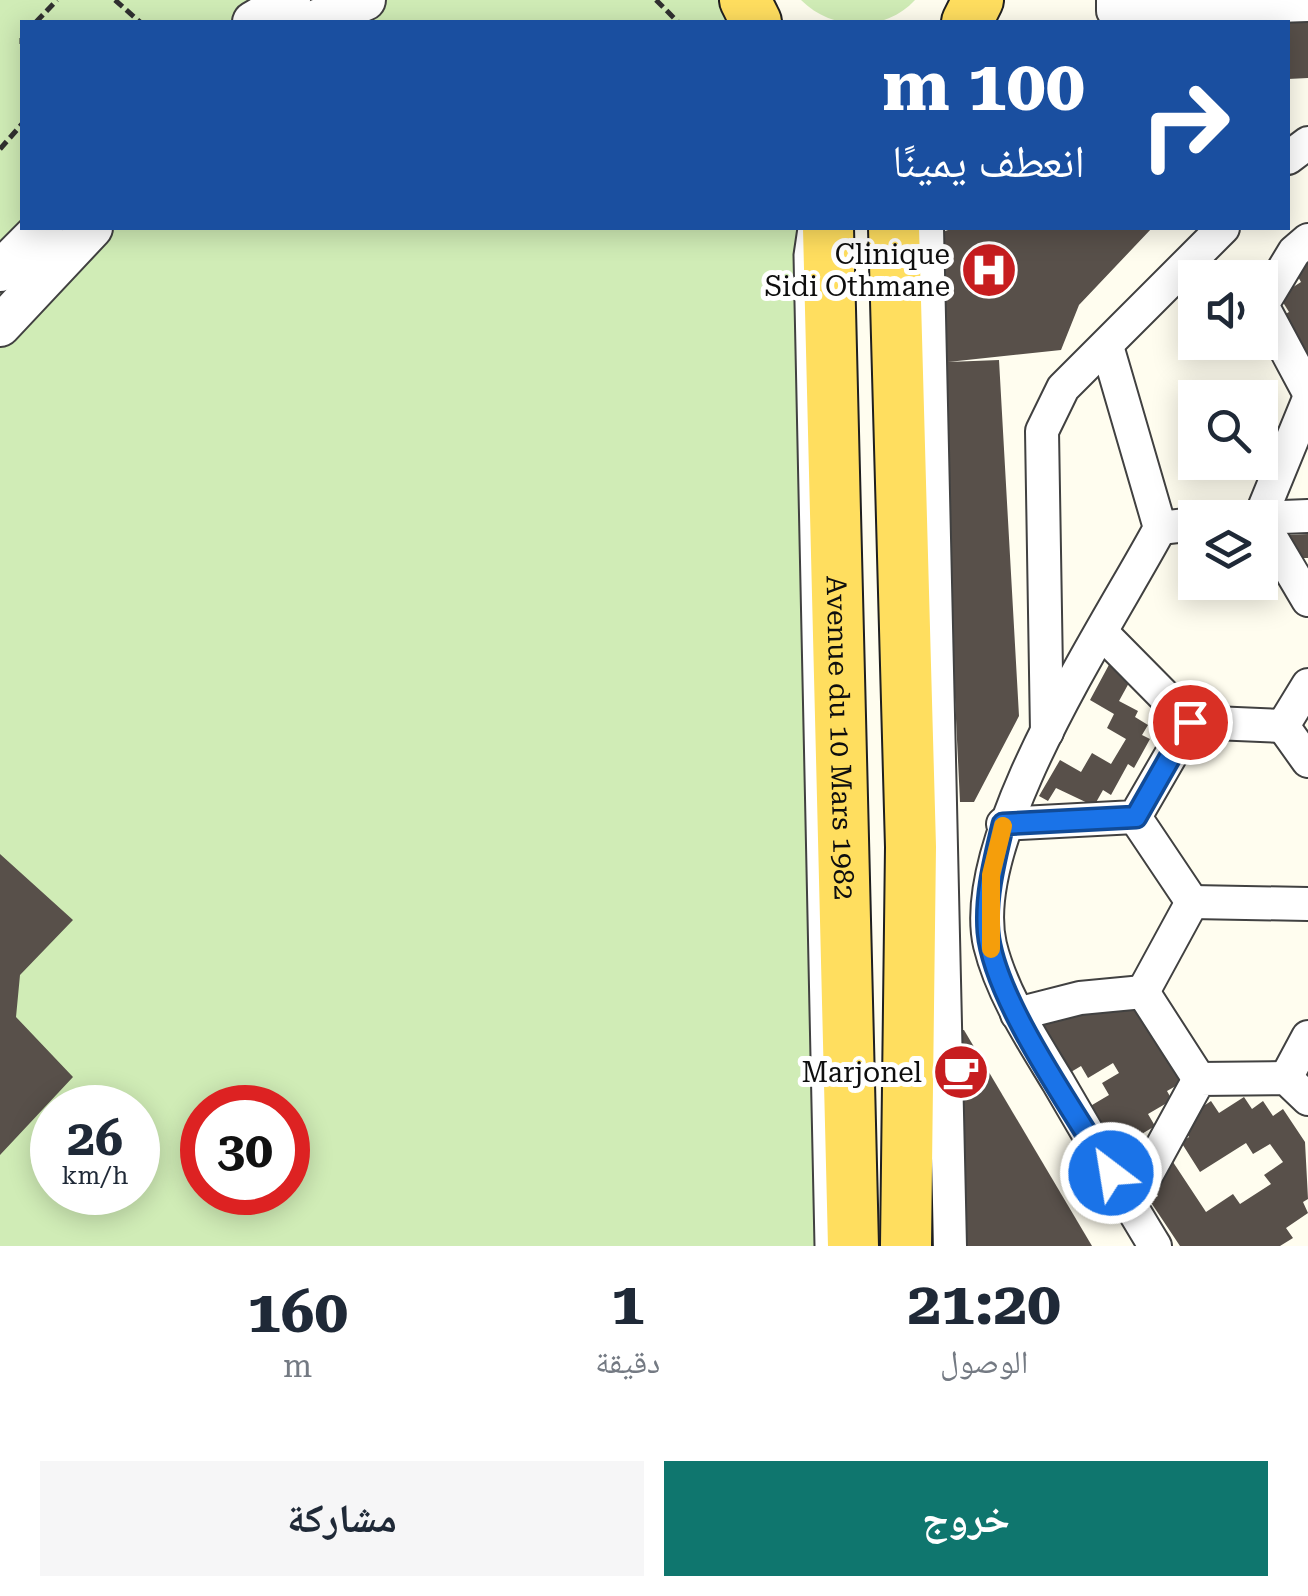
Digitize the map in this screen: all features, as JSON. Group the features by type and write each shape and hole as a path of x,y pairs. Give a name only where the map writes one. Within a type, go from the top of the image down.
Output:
{"main road":[{"name":"Avenue du 10 Mars 1982","path":"828,230 853,1246"},
{"path":"894,230 911,847 906,1246"}],"street":[{"path":"256,20 290,0"},
{"path":"317,20 365,0"},
{"path":"1112,11 1308,5"},
{"path":"0,271 41,230"},
{"path":"0,326 90,230"},
{"path":"927,230 950,1246"},
{"path":"1205,260 1222,230"},
{"path":"1278,278 1294,252 1308,240"},
{"path":"1047,732 1042,431 1063,388 1178,288"},
{"path":"1278,336 1308,391"},
{"path":"1107,346 1160,528 1047,732 1003,824 991,875 988,930 1018,1014 1155,1246"},
{"path":"1267,500 1308,400"},
{"path":"1278,517 1308,516"},
{"path":"1160,528 1178,526"},
{"path":"1278,549 1308,600"},
{"path":"1103,634 1190,722 1283,726"},
{"path":"1283,726 1308,685"},
{"path":"1136,817 1190,722"},
{"path":"1283,726 1308,760"},
{"path":"1003,824 1136,817"},
{"path":"1136,817 1192,902"},
{"path":"1192,902 1308,904"},
{"path":"1142,992 1192,902"},
{"path":"1018,1014 1080,998 1142,992"},
{"path":"1142,992 1198,1079"},
{"path":"1198,1079 1297,1088 1308,1037"},
{"path":"1130,1204 1198,1079"}],"lane":[{"path":"806,230 802,251 822,1246"}],"path":[{"path":"38,20 57,0"},
{"path":"656,0 676,20"},
{"path":"117,1 138,20"},
{"path":"0,149 20,126"}],"green space":[{"path":"0,0 736,0 746,20 20,20 20,230 800,230 821,1246 0,1246"},
{"path":"801,0 915,0 883,20 836,20"}],"building":[{"path":"1308,22 1308,78 1290,79 1290,23"},
{"path":"948,230 1150,230 1079,305 1061,350 948,362 999,360 1019,716 974,802 960,802 939,363 938,234"},
{"path":"1308,250 1308,365 1280,317 1289,312 1279,296 1301,282 1289,261"},
{"path":"1308,534 1308,558 1289,558 1288,535"},
{"path":"1111,661 1130,681 1119,701 1138,711 1135,717 1148,725 1142,735 1150,739 1134,768 1128,764 1111,795 1103,790 1094,806 1056,788 1048,801 1039,796 1060,760 1081,772 1092,753 1111,764 1126,739 1107,728 1114,714 1090,700"},
{"path":"0,854 73,920 20,975 16,1017 73,1077 66,1085 30,1085 30,1123 0,1155"},
{"path":"1120,997 1138,1008 1181,1083 1167,1091 1172,1100 1148,1114 1155,1126 1140,1135 1148,1148 1120,1164 1087,1108 1109,1095 1102,1083 1119,1073 1113,1063 1088,1078 1081,1066 1061,1078 1028,1022 1085,1006 1090,1015"},
{"path":"964,1030 1092,1246 959,1246 947,1031"},
{"path":"1244,1097 1252,1109 1263,1101 1273,1116 1283,1109 1305,1142 1308,1199 1303,1202 1308,1213 1286,1228 1293,1238 1280,1246 1180,1246 1150,1201 1158,1196 1154,1189 1161,1184 1152,1171 1171,1159 1206,1212 1233,1194 1240,1204 1271,1184 1264,1175 1283,1162 1270,1144 1253,1154 1246,1143 1200,1172 1181,1142 1189,1137 1180,1122 1211,1101 1219,1113"}],"slow traffic":[{"path":"991,949 991,875 1003,826"}],"place":[{"name":"Clinique Sidi Othmane","path":"989,270"},
{"name":"Marjonel","path":"961,1072"}],"route":[{"path":"1111,1173 1018,1014 1004,981 988,930 991,875 1003,824 1136,817 1190,722"}]}
